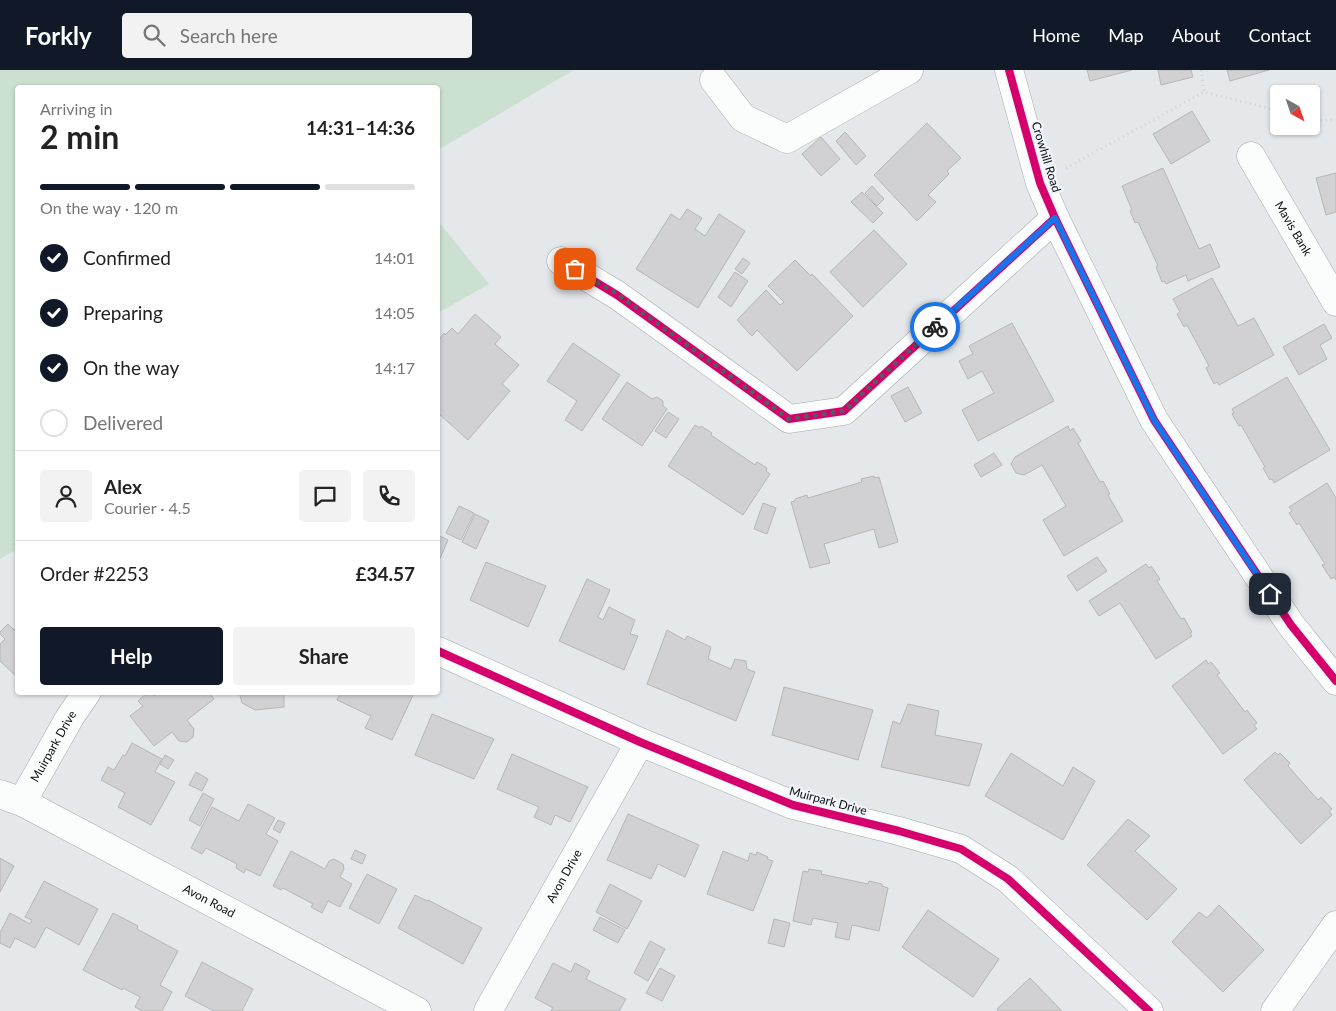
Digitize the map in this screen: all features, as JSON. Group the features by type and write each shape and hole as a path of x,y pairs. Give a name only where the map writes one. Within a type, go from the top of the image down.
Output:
{"street":[{"path":"714,80 744,118 787,139 909,70"},
{"name":"Crowhill Road","path":"1008,70 1040,183 1055,218 1154,420 1291,625 1336,681"},
{"name":"Mavis Bank","path":"1251,156 1336,302"},
{"path":"561,260 617,294 789,419 844,411 1055,218"},
{"name":"Muirpark Drive","path":"440,652 640,742 793,805 900,831 961,849 1008,879 1149,1011"},
{"name":"Muirpark Drive","path":"11,798 85,695"},
{"name":"Avon Drive","path":"488,1011 640,742"},
{"name":"Avon Road","path":"11,798 417,1011"},
{"path":"1275,1011 1336,925"}],"path":[{"path":"1201,70 1204,92"},
{"path":"1040,183 1204,92 1270,109"},
{"path":"1320,121 1336,119"}],"green space":[{"path":"0,70 574,70 440,149 440,85 15,85 15,551 0,559"},
{"path":"440,223 489,284 440,312"}],"building":[{"path":"1087,70 1132,70 1090,81"},
{"path":"1158,70 1191,70 1193,77 1161,85"},
{"path":"1227,70 1269,70 1230,81"},
{"path":"1192,111 1210,141 1171,164 1153,134"},
{"path":"927,123 961,158 947,171 949,174 928,195 936,202 917,221 874,175"},
{"path":"845,132 866,156 856,165 836,141"},
{"path":"821,137 840,159 821,176 802,154"},
{"path":"1163,168 1199,249 1210,244 1220,267 1188,281 1186,275 1166,284 1164,281 1162,282 1156,267 1158,266 1138,222 1135,223 1122,186"},
{"path":"1336,173 1336,212 1326,215 1316,178"},
{"path":"872,186 884,199 877,206 865,193"},
{"path":"862,192 883,213 873,223 851,202"},
{"path":"687,209 702,218 695,229 705,236 719,214 745,231 698,308 636,269 671,214 680,220"},
{"path":"874,230 907,264 863,307 830,272"},
{"path":"743,258 750,263 742,274 735,269"},
{"path":"795,260 811,276 812,274 853,316 797,371 757,330 752,336 737,320 766,290 780,305 784,302 768,286"},
{"path":"735,272 748,281 731,307 718,297"},
{"path":"1212,278 1238,326 1254,318 1274,355 1219,385 1217,382 1214,384 1206,368 1209,366 1187,325 1184,327 1177,314 1180,312 1173,299"},
{"path":"475,314 501,337 495,344 519,365 502,384 510,391 468,440 440,415 440,338 452,328 458,334"},
{"path":"1012,323 1054,401 978,441 962,410 994,393 982,371 968,379 959,361 973,354 969,346"},
{"path":"1324,324 1332,338 1320,345 1327,359 1299,375 1283,347"},
{"path":"573,343 620,375 582,431 565,420 577,401 547,381"},
{"path":"1287,377 1330,450 1274,483 1263,468 1265,467 1241,425 1239,426 1232,414 1234,413 1232,409"},
{"path":"627,382 652,399 657,397 663,401 663,406 667,409 642,446 602,419"},
{"path":"908,387 922,413 905,422 891,396"},
{"path":"668,412 679,419 666,438 655,431"},
{"path":"695,425 700,428 701,426 712,433 711,435 755,465 757,462 767,468 766,471 770,474 743,515 668,466"},
{"path":"1068,426 1070,431 1073,428 1081,441 1078,443 1100,482 1103,481 1110,494 1108,495 1123,521 1064,556 1043,520 1066,506 1042,465 1024,475 1016,473 1011,464 1015,457"},
{"path":"994,453 1002,465 981,477 974,465"},
{"path":"874,476 874,478 879,477 898,542 879,548 874,529 824,544 830,563 810,568 791,502 807,495 808,498 862,482 861,479"},
{"path":"1327,483 1336,498 1336,580 1334,577 1331,579 1322,565 1325,564 1299,523 1297,525 1289,513 1292,511 1289,507"},
{"path":"763,503 776,508 767,534 754,529"},
{"path":"459,506 474,513 461,540 446,533"},
{"path":"475,514 489,521 476,549 462,542"},
{"path":"440,536 448,540 440,558"},
{"path":"1097,557 1107,571 1077,591 1067,576"},
{"path":"486,562 546,586 528,627 470,600"},
{"path":"1146,564 1149,568 1151,566 1160,579 1157,581 1181,619 1184,618 1192,632 1190,633 1192,636 1156,659 1120,603 1099,616 1089,601"},
{"path":"587,579 610,590 598,617 603,620 609,607 635,620 630,634 638,636 624,670 559,641"},
{"path":"8,624 15,629 15,675 0,661 0,644 5,639 0,632"},
{"path":"667,630 685,640 687,636 711,647 708,659 731,669 735,659 746,661 747,669 755,672 736,721 647,684"},
{"path":"1206,660 1208,664 1211,662 1220,673 1217,675 1245,712 1247,710 1257,723 1254,725 1257,729 1223,754 1172,686"},
{"path":"784,687 873,710 858,760 772,735"},
{"path":"145,695 211,695 214,699 187,720 194,729 193,737 187,742 179,741 172,732 154,746 130,716 143,706 138,701"},
{"path":"240,695 284,695 284,707 255,710 242,703"},
{"path":"340,695 413,695 392,740 365,728 371,716 337,700"},
{"path":"908,704 939,711 935,735 982,744 969,786 881,767 893,721 900,724"},
{"path":"432,714 494,739 474,779 415,755"},
{"path":"132,743 162,759 155,772 175,782 151,825 118,807 125,793 101,780 108,767 114,770"},
{"path":"1275,752 1278,755 1280,753 1290,763 1288,766 1318,800 1321,797 1332,809 1329,811 1332,815 1301,844 1244,780"},
{"path":"1011,753 1063,786 1073,767 1095,781 1063,840 985,796"},
{"path":"512,754 588,787 570,822 555,815 551,825 534,817 539,807 497,789"},
{"path":"165,755 174,760 168,769 160,764"},
{"path":"196,772 208,779 202,791 189,785"},
{"path":"203,793 214,799 200,826 189,820"},
{"path":"248,804 275,818 266,834 278,841 260,876 246,869 244,873 236,868 237,864 206,848 202,854 191,848 212,807 239,821"},
{"path":"628,814 699,845 685,877 658,864 651,879 607,860"},
{"path":"1128,819 1150,836 1135,851 1177,889 1147,920 1087,865"},
{"path":"278,820 285,823 280,833 273,829"},
{"path":"355,850 366,855 362,864 351,859"},
{"path":"291,851 325,869 329,861 334,859 343,864 344,869 340,877 352,884 340,907 328,901 322,913 311,907 313,904 283,888 281,890 273,886"},
{"path":"723,851 748,861 750,853 756,855 757,852 773,861 753,911 707,894"},
{"path":"0,858 14,866 0,892"},
{"path":"809,869 822,871 821,874 868,884 869,881 882,884 882,886 888,888 879,931 852,925 849,940 835,937 838,923 813,918 811,925 793,921 803,871 808,872"},
{"path":"367,874 397,889 379,924 349,908"},
{"path":"44,881 98,909 79,945 46,927 35,948 15,938 10,948 0,943 0,933 10,913 30,924 32,920 25,917"},
{"path":"610,884 642,901 627,929 596,912"},
{"path":"415,895 482,928 463,964 398,928"},
{"path":"1219,905 1264,950 1223,992 1172,942 1199,912 1207,918"},
{"path":"928,910 999,959 973,997 902,947"},
{"path":"113,913 138,926 137,929 178,951 160,985 172,992 162,1011 143,1011 135,1007 140,997 83,970"},
{"path":"600,917 625,930 618,943 593,930"},
{"path":"774,919 790,923 784,947 768,943"},
{"path":"650,941 665,949 648,981 634,973"},
{"path":"202,962 253,989 242,1011 214,1011 185,996"},
{"path":"553,963 571,972 575,963 590,971 586,979 626,999 619,1011 551,1010 553,1008 535,998"},
{"path":"660,968 675,976 662,1001 646,993"},
{"path":"1030,978 1062,1011 998,1011 997,1009"}],"cycle path":[{"path":"1009,70 1040,183 1055,218 1154,420 1291,625 1336,681"},
{"path":"561,261 617,295 789,419 844,411 1055,218"},
{"path":"440,652 640,742 793,805 899,831 961,849 1008,879 1149,1011"}],"way so far":[{"path":"575,269 617,294 789,419 844,411 935,327"}],"route":[{"path":"935,327 1055,218 1154,420 1270,594"}]}
